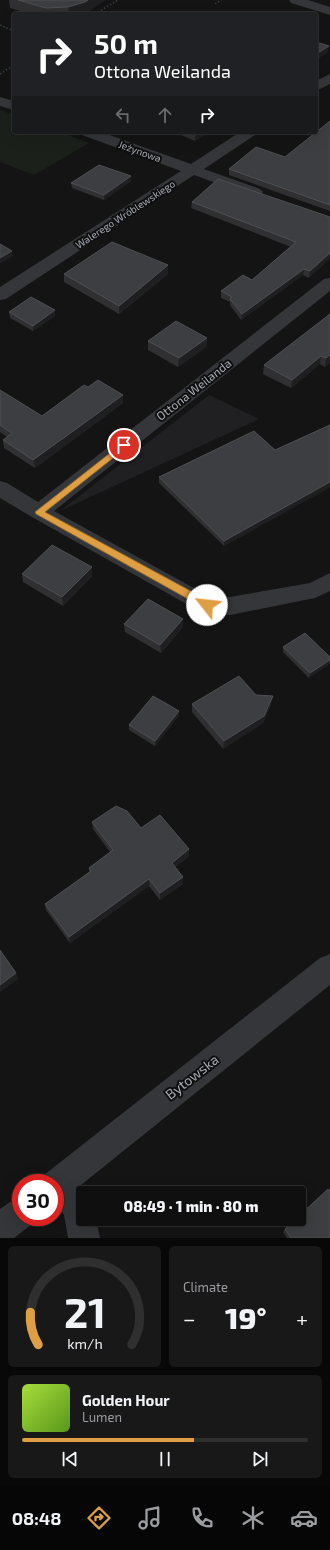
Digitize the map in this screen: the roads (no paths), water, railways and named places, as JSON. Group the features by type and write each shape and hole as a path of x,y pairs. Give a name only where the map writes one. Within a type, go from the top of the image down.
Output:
{"street":[{"path":"295,0 330,11"},
{"path":"0,101 12,105"},
{"name":"Jeżynowa","path":"93,134 265,195"},
{"name":"Walerego Wróblewskiego","path":"0,295 247,134"},
{"name":"Ottona Weilanda","path":"39,512 330,283"},
{"path":"0,488 39,512 207,605 230,606 308,592 315,590 330,581"},
{"name":"Bytowska","path":"64,1179 330,968"},
{"path":"64,1190 72,1198 82,1222 84,1238"},
{"path":"0,1230 12,1220"}]}
